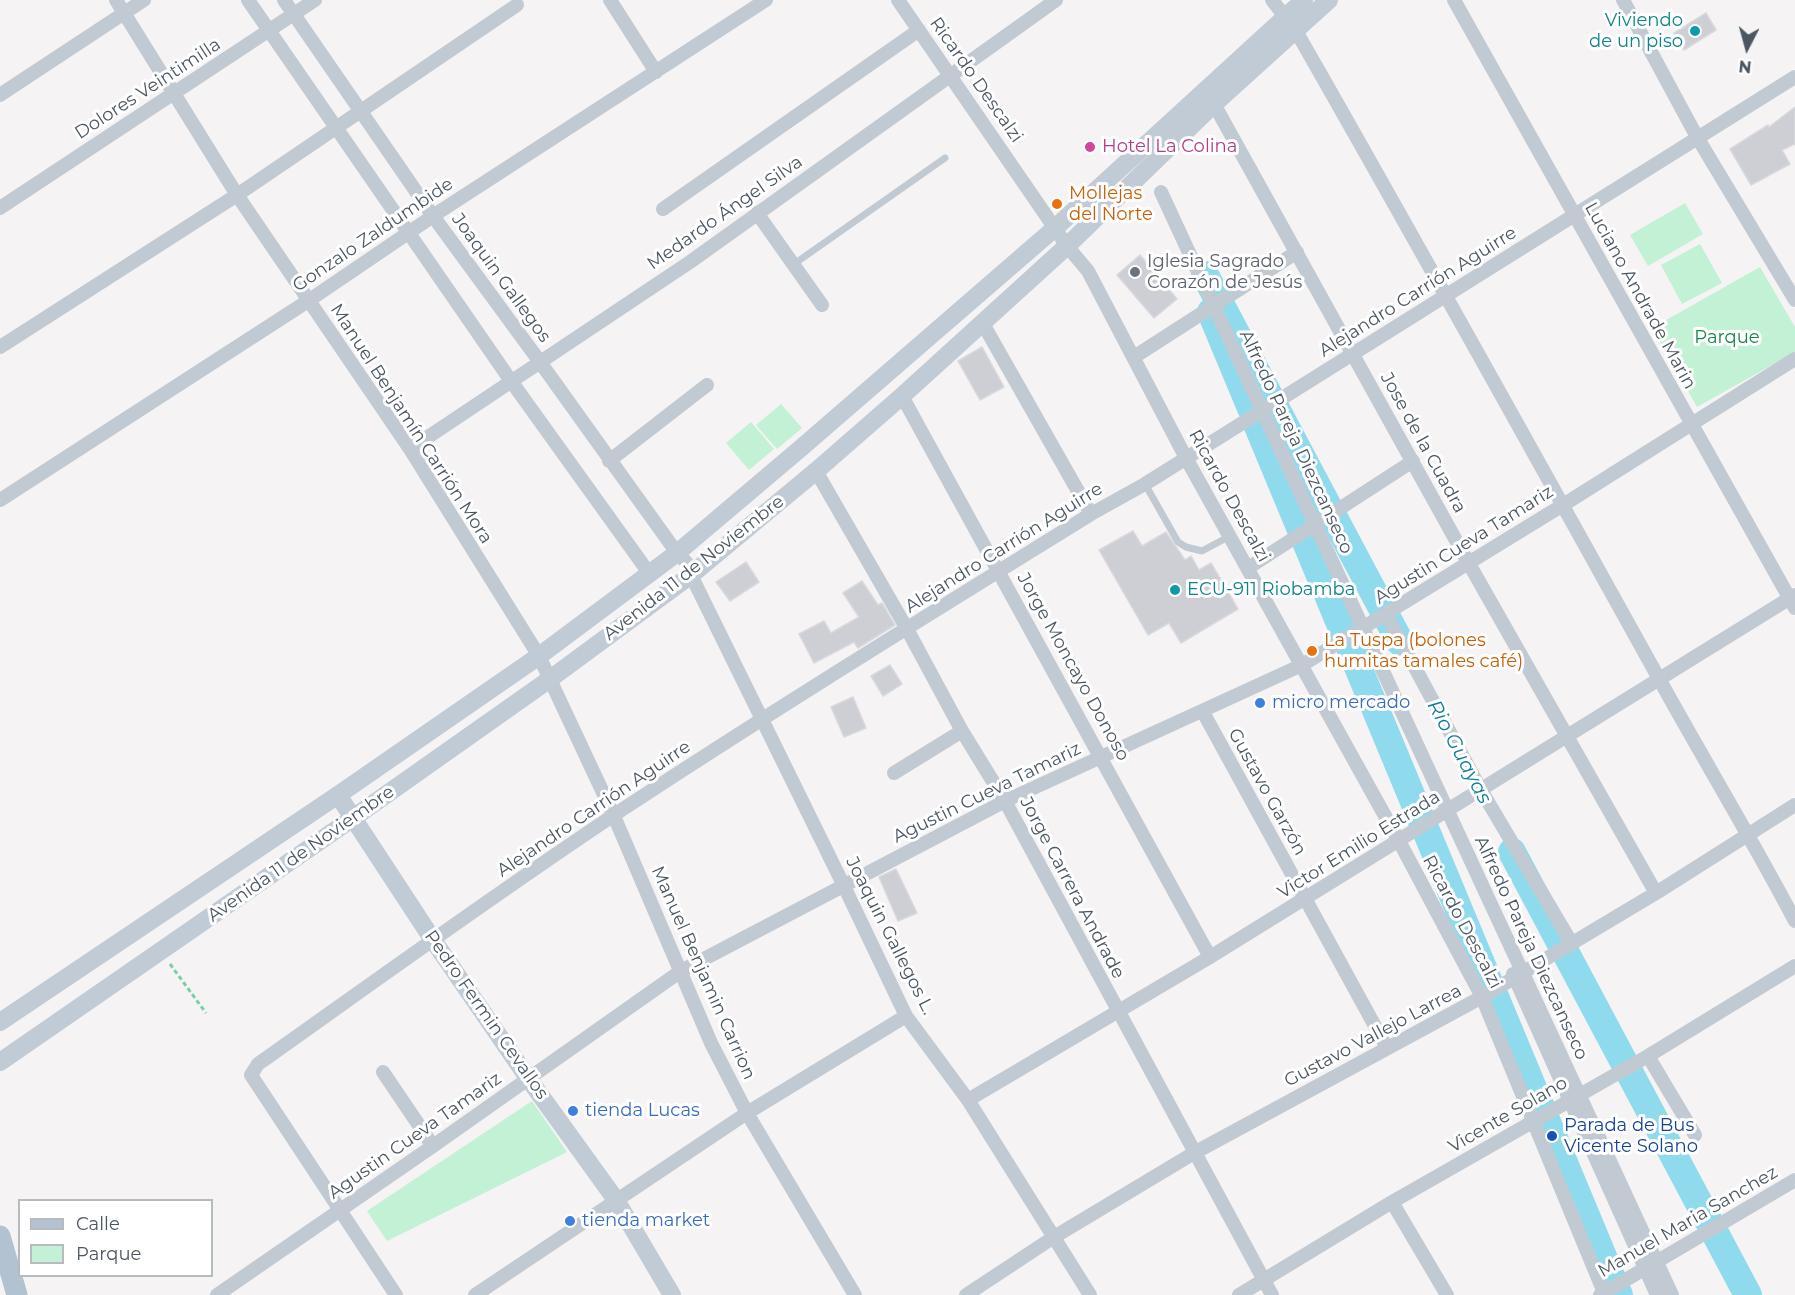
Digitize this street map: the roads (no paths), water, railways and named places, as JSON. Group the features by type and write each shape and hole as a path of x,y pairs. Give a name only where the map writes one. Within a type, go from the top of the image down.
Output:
{"main road":[{"path":"0,1236 17,1295"}],"street":[{"name":"Manuel Benjamín Carrión Mora","path":"116,0 237,195 410,449 538,656"},
{"path":"0,95 144,0"},
{"path":"248,0 511,381 649,573"},
{"name":"Joaquin Gallegos","path":"284,0 433,216 609,461 677,553 690,567 690,575"},
{"name":"Dolores Veintimilla","path":"0,208 315,0"},
{"name":"Gonzalo Zaldumbide","path":"0,500 766,0"},
{"name":"Ricardo Descalzi","path":"898,0 1067,246 1085,266 1186,458 1399,841 1482,997 1603,1294"},
{"name":"Medardo Ángel Silva","path":"410,449 690,262 1056,0"},
{"path":"1272,0 1290,24 1446,295 1659,678 1749,834 1795,921"},
{"name":"Avenida 11 de Noviembre","path":"0,1062 550,679 690,575 816,471 902,396 1067,246 1214,104 1290,24 1304,0"},
{"name":"Avenida 11 de Noviembre","path":"0,1023 338,795 538,656 677,553 810,441 1290,24 1329,0"},
{"name":"Luciano Andrade Marin","path":"1454,0 1691,424 1793,600"},
{"path":"1623,0 1697,137 1795,300"},
{"path":"615,2 656,72"},
{"path":"0,347 237,195 517,5"},
{"path":"663,209 920,30"},
{"name":"Alejandro Carrión Aguirre","path":"340,1210 251,1075 258,1064 614,816 762,719 1091,514 1145,484 1795,77"},
{"name":"Jose de la Cuadra","path":"1214,104 1468,562 1656,892"},
{"name":"Alfredo Pareja Diezcanseco","path":"1657,1295 1161,192 1672,1295"},
{"path":"758,213 822,304"},
{"path":"1134,357 1297,252"},
{"path":"982,322 1091,514"},
{"name":"Agustin Cueva Tamariz","path":"217,1295 434,1146 681,970 1005,801 1302,665 1795,359"},
{"path":"609,461 707,385"},
{"name":"Jorge Moncayo Donoso","path":"902,396 1210,957"},
{"path":"1248,568 1413,461"},
{"name":"Jorge Carrera Andrade","path":"816,471 1005,801 1272,1295"},
{"name":"Joaquin Gallegos L.","path":"690,575 906,1016 968,1100 1090,1295"},
{"name":"Victor Emilio Estrada","path":"968,1100 1210,957 1659,678 1793,600"},
{"path":"1386,614 1482,790 1571,942"},
{"name":"Manuel Benjamin Carrion","path":"538,656 614,816 711,1043 747,1113 855,1295"},
{"name":"Gustavo Garzón","path":"1203,711 1387,1048"},
{"path":"894,773 963,731"},
{"name":"Pedro Fermin Cevallos","path":"338,795 433,940 616,1200 672,1295"},
{"name":"Gustavo Vallejo Larrea","path":"966,1295 1054,1236 1194,1153 1482,997 1795,805"},
{"path":"143,926 161,951"},
{"name":"Vicente Solano","path":"1239,1295 1392,1202 1648,1056 1795,966"},
{"path":"475,1295 747,1113 906,1016"},
{"path":"1648,1056 1695,1135"},
{"path":"383,1072 434,1146"},
{"name":"Manuel Maria Sanchez","path":"1603,1294 1795,1180"},
{"path":"1392,1202 1447,1295"},
{"path":"340,1210 396,1295"}],"lane":[{"path":"794,264 945,158"},
{"path":"1145,484 1178,542 1186,547 1202,551 1230,536"}],"waterway":[{"name":"Rio Guayas","path":"1205,275 1400,642"},
{"name":"Rio Guayas","path":"1211,312 1251,408"},
{"name":"Rio Guayas","path":"1257,424 1619,1295"},
{"name":"Rio Guayas","path":"1512,852 1748,1295"}],"place":[{"name":"Viviendo de un piso","path":"1695,31"},
{"name":"Hotel La Colina","path":"1090,147"},
{"name":"Mollejas del Norte","path":"1057,204"},
{"name":"Iglesia Sagrado Corazón de Jesús","path":"1135,272"},
{"name":"ECU-911 Riobamba","path":"1175,590"},
{"name":"La Tuspa (bolones humitas tamales café)","path":"1312,651"},
{"name":"micro mercado","path":"1260,703"},
{"name":"tienda Lucas","path":"573,1111"},
{"name":"Parada de Bus Vicente Solano","path":"1552,1136"},
{"name":"tienda market","path":"570,1221"}],"park label":[{"name":"Parque","path":"1727,338"}]}
